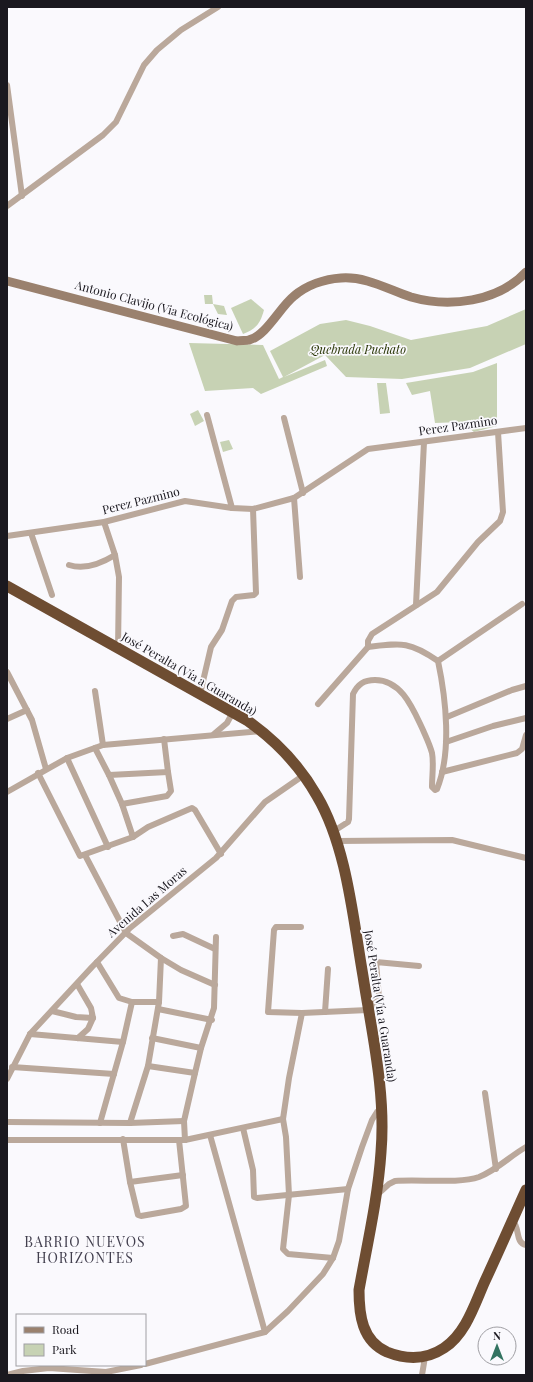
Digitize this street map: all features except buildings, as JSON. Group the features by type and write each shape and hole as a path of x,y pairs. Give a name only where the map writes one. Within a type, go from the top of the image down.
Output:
{"highway":[{"name":"José Peralta (Vía a Guaranda)","path":"7,586 233,712 262,731 280,748 304,775 318,797 335,836 346,880 379,1084 381,1109 381,1152 376,1196 359,1290 361,1321 368,1335 379,1348 397,1356 410,1359 426,1357 445,1347 463,1327 526,1190"}],"main road":[{"name":"Antonio Clavijo (Via Ecológica)","path":"7,281 237,340 250,340 260,334 294,295 319,281 343,278 372,282 410,297 436,303 466,301 492,294 516,282 526,272"}],"street":[{"path":"7,206 103,135 116,122 144,65 157,50 181,30 218,7"},
{"path":"7,85 22,196"},
{"path":"207,415 232,508"},
{"path":"284,418 303,493"},
{"name":"Perez Pazmino","path":"7,536 104,522 185,501 232,508 253,509 294,498 342,464 368,448 526,428"},
{"path":"368,647 368,641 372,634 437,592 478,542 502,517 504,512 498,432"},
{"path":"416,606 424,442"},
{"path":"294,498 300,577"},
{"path":"200,694 211,647 222,630 232,601 236,597 254,595 257,590 253,509"},
{"path":"104,522 115,556 119,577 120,594 118,648"},
{"path":"31,533 52,595"},
{"path":"69,565 84,566 115,556"},
{"path":"438,661 522,604"},
{"path":"318,704 368,647 396,643 405,644 423,650 438,661 447,717 446,742 442,772 438,786 435,790 432,787 432,753 412,706 405,696 389,683 380,680 369,680 362,682 353,694 349,819 335,836"},
{"path":"7,672 32,720 46,769"},
{"path":"447,717 512,690 526,686"},
{"path":"95,691 103,745"},
{"path":"7,719 27,710"},
{"path":"213,734 227,723 233,712"},
{"path":"446,742 493,726 526,718"},
{"path":"7,792 38,773 67,758 103,745 213,734 262,731"},
{"path":"442,772 517,753 522,749 526,735"},
{"path":"122,804 168,796 171,790 164,739"},
{"path":"95,748 122,804 133,837"},
{"path":"67,758 108,847"},
{"path":"109,775 168,772"},
{"path":"38,773 80,856 133,837 148,826 192,808 195,810 221,854"},
{"name":"Avenida Las Moras","path":"7,1080 12,1067 30,1034 97,962 126,933 221,854 265,802 304,775"},
{"path":"335,836 452,840 526,858"},
{"path":"85,855 126,933 161,958 182,970 215,985"},
{"path":"301,927 276,927 274,930 268,1012 302,1013 368,1010 379,998 376,962 419,966"},
{"path":"173,936 183,934 215,949"},
{"path":"123,1139 130,1182 138,1215 141,1216 184,1208 186,1206 182,1140 184,1121 201,1048 212,1020 214,1008 216,937"},
{"path":"130,1123 148,1066 158,1005 161,958"},
{"path":"97,962 119,998 132,1002 158,1005 212,1020"},
{"path":"325,1012 328,969"},
{"path":"77,984 91,1008 93,1018 88,1030 78,1038"},
{"path":"100,1122 123,1042 132,1002"},
{"path":"52,1011 76,1017 93,1018"},
{"path":"302,1013 289,1078 283,1119 286,1137 289,1196 283,1249 288,1254 333,1258"},
{"path":"30,1034 123,1042"},
{"path":"152,1038 201,1048"},
{"path":"148,1066 195,1073"},
{"path":"12,1067 42,1071 114,1074"},
{"path":"485,1093 496,1169"},
{"path":"146,1364 265,1332 288,1311 322,1274 333,1258 339,1241 348,1189 372,1120 381,1109"},
{"path":"7,1140 182,1140 283,1119"},
{"path":"7,1122 130,1123 184,1121"},
{"path":"243,1128 253,1170 254,1197 289,1196 348,1189"},
{"path":"210,1135 265,1332"},
{"path":"376,1196 389,1184 395,1181 464,1180 478,1177 496,1169 526,1147"},
{"path":"130,1182 183,1175"},
{"path":"513,1221 517,1228 519,1241 521,1244 526,1246"},
{"path":"422,1375 426,1357"},
{"path":"7,1375 49,1368 106,1372 136,1366"}],"green space":[{"path":"204,295 212,295 213,304 205,304"},
{"path":"251,299 264,310 257,325 243,334 231,308"},
{"path":"213,304 224,306 227,315 218,314"},
{"name":"Quebrada Puchato","path":"526,309 526,344 470,368 402,379 346,377 325,355 284,377 325,360 327,366 261,394 253,388 205,391 189,343 263,345 279,379 283,377 270,351 320,324 346,320 370,326 411,340 487,326"},
{"path":"497,363 497,426 474,432 462,422 435,423 430,391 412,395 406,383 473,372"},
{"path":"377,383 386,383 390,413 380,414"},
{"path":"198,410 204,421 195,426 190,414"},
{"path":"229,440 233,449 223,452 220,442"}],"district":[{"name":"BARRIO NUEVOS HORIZONTES","path":"85,1250"}]}
